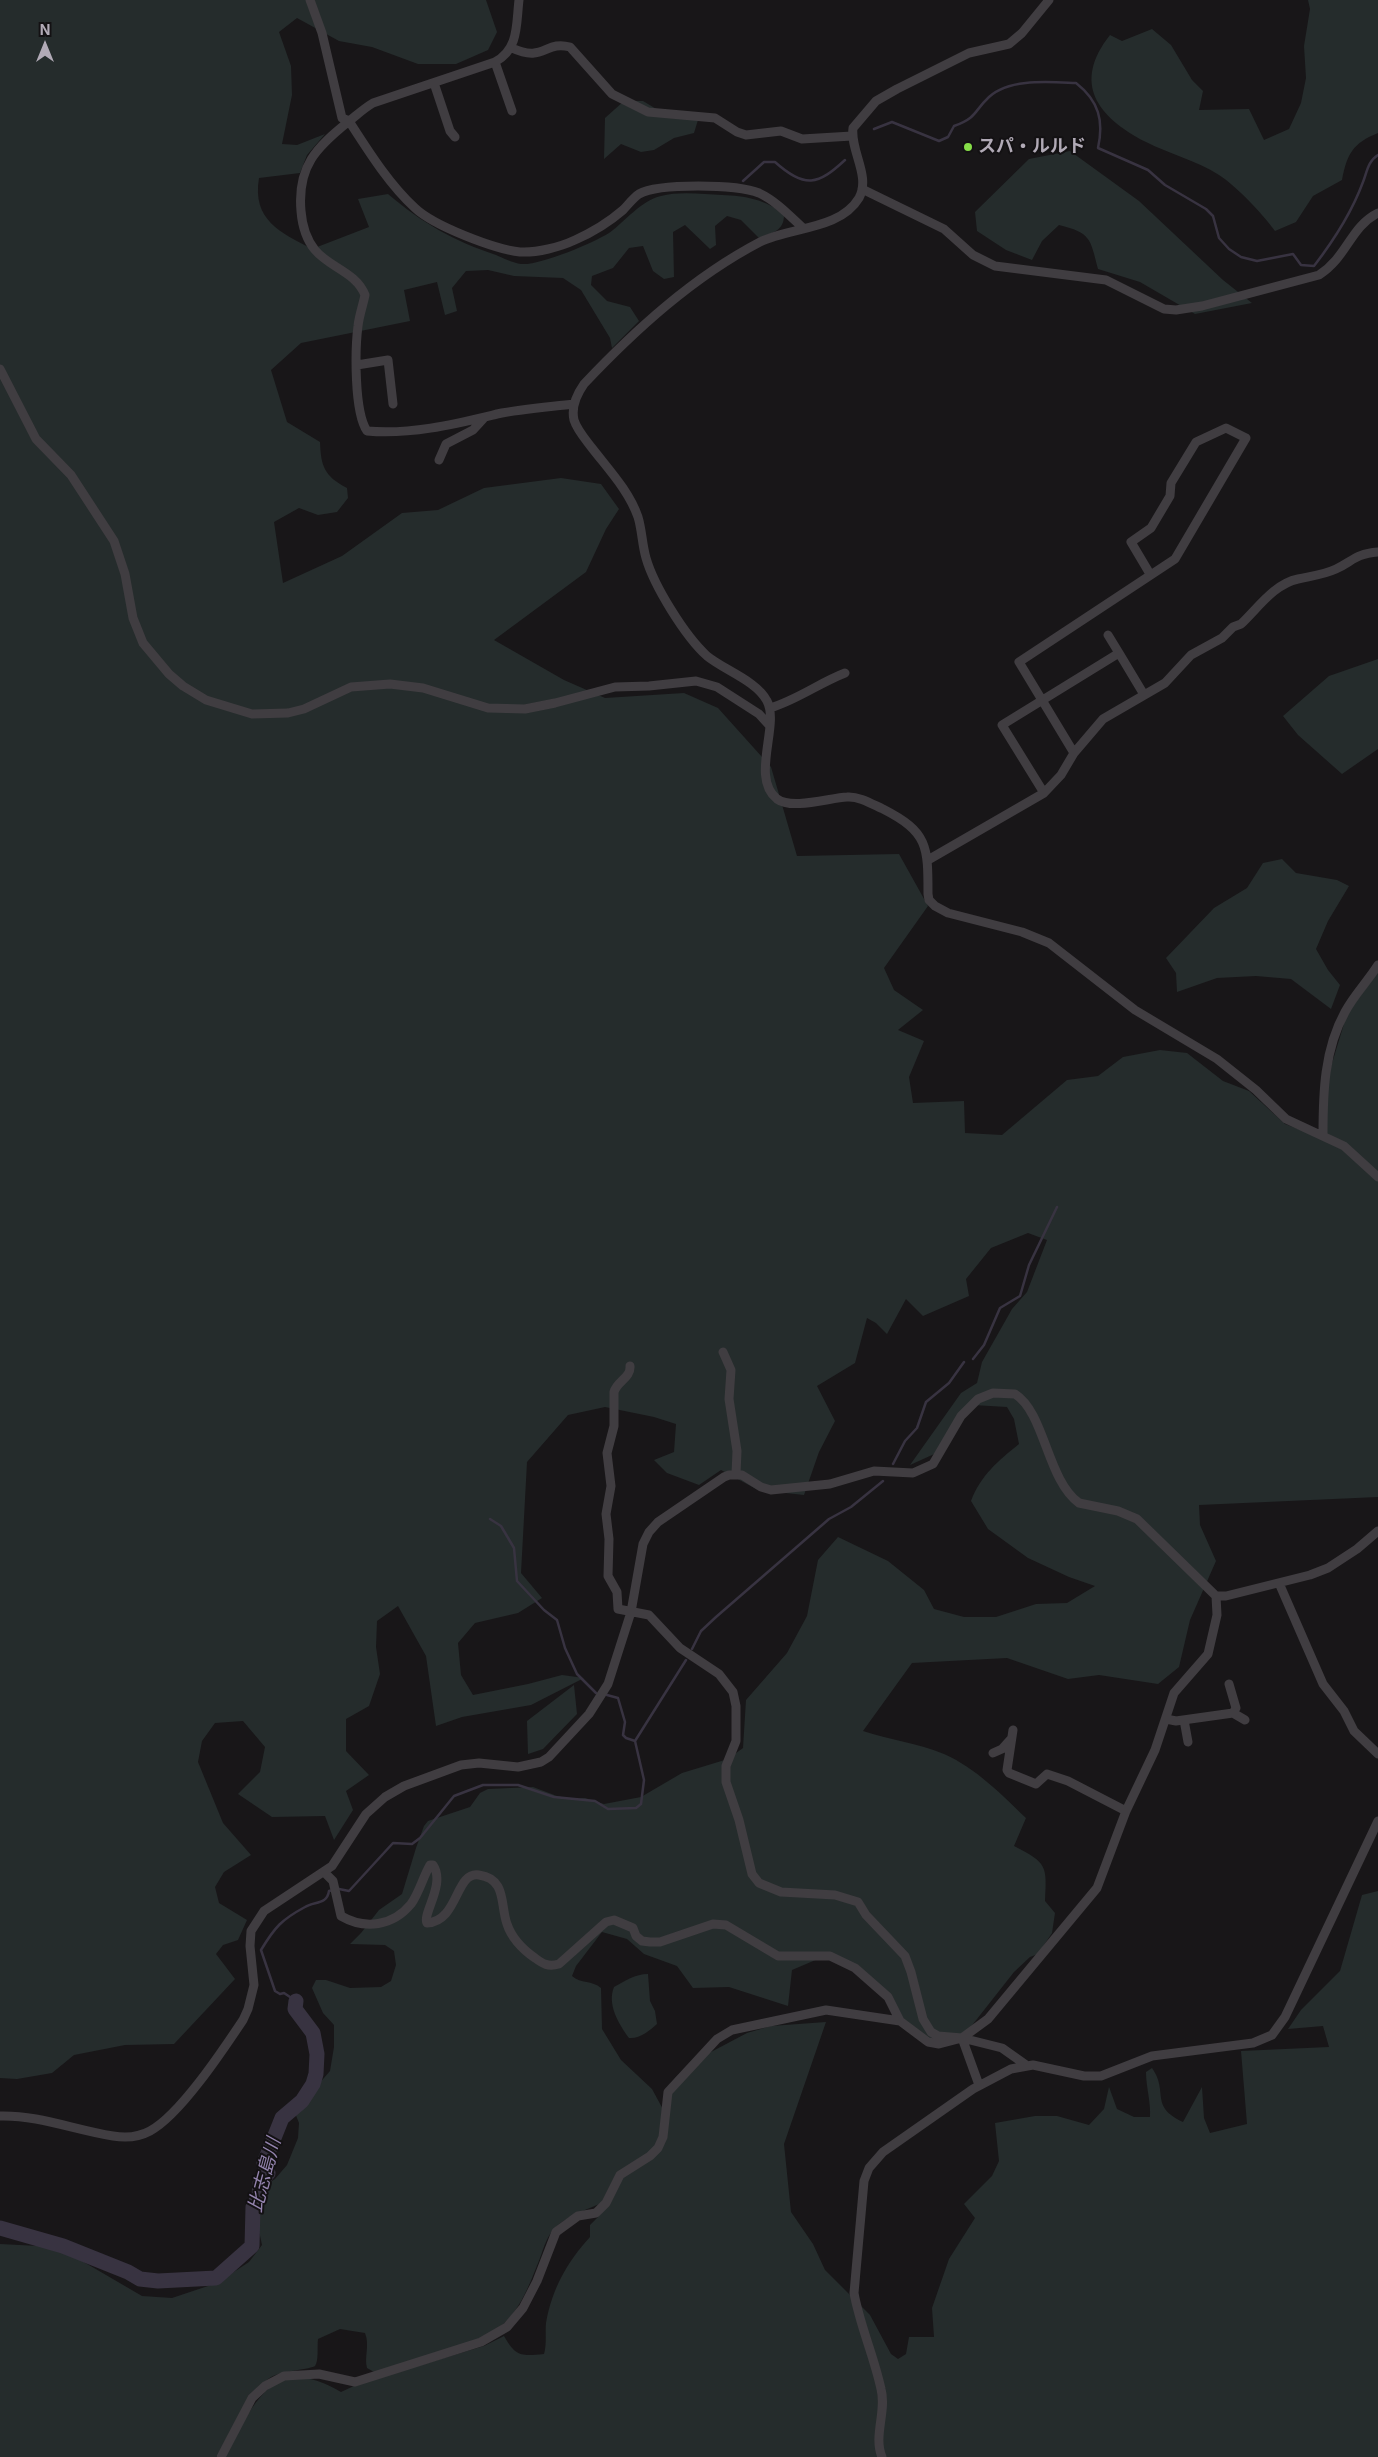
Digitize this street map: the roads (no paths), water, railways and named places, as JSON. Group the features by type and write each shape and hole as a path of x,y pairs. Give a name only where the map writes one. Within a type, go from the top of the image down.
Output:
{"street":[{"path":"310,0 322,33 342,118 349,121 389,180 416,210 435,222 504,249 529,251 572,241 606,224 638,194 666,186 744,189 758,192 776,202 803,228"},
{"path":"519,0 512,48 504,57 495,62 373,103 356,113 318,148 310,159 300,184 302,222 315,250 355,279 365,295 358,325 357,365 360,414 367,431 380,432 429,428 574,404"},
{"path":"1049,0 1026,28 1009,44 969,53 876,101 858,121 852,136 862,174 862,189 858,199 848,210 823,223 762,242 680,294 592,375 578,393 574,404 574,420 582,434 629,496 642,529 645,555 657,587 684,627 707,656 747,682 766,699 770,708 767,780 771,792 778,800 798,804 850,796 900,818 913,826 925,847 928,860 929,900 935,906 948,913 1022,932 1048,943 1136,1010 1216,1059 1256,1090 1286,1119 1344,1146 1378,1177"},
{"path":"512,48 525,54 535,55 555,46 570,47 612,94 648,112 715,118 737,132 746,135 781,131 802,139 852,136"},
{"path":"495,62 512,110"},
{"path":"434,83 450,131 455,137"},
{"path":"862,189 944,229 973,255 995,266 1106,280 1164,309 1176,310 1202,306 1319,275 1333,266 1358,227 1378,213"},
{"path":"357,365 388,360 394,404"},
{"path":"0,369 36,439 71,475 114,541 125,574 133,618 143,643 169,674 182,686 206,700 252,714 288,713 304,709 351,687 390,684 423,688 488,708 525,708 555,703 615,687 649,686 696,681 717,687 759,714 769,725"},
{"path":"439,460 446,444 473,430 484,418"},
{"path":"1074,753 1019,662 1175,559 1246,438 1226,428 1196,442 1171,483 1170,496 1151,528 1130,542 1150,574"},
{"path":"928,860 1044,793 1061,775 1074,753 1102,719 1143,693 1165,683 1191,655 1222,638 1233,627 1241,624 1281,585 1298,579 1325,574 1337,569 1350,559 1378,552"},
{"path":"1108,636 1143,693"},
{"path":"1044,793 1002,725 1119,653"},
{"path":"770,708 787,703 828,680 845,673"},
{"path":"1323,1136 1323,1085 1333,1042 1346,1010 1378,965"},
{"path":"723,1352 730,1370 729,1399 737,1451 736,1474"},
{"path":"630,1366 628,1376 616,1387 614,1392 614,1426 607,1453 611,1486 606,1514 609,1539 608,1576 617,1592 618,1609 649,1616 680,1648 720,1674 733,1692 736,1706 736,1741 726,1766 726,1782 739,1820 752,1874 759,1883 781,1892 836,1895 858,1902 866,1915 905,1956 912,1972 923,2019 931,2032 938,2036 962,2038 1002,2048 1026,2065"},
{"path":"0,2116 47,2120 122,2138 138,2136 159,2125 196,2086 233,2036 248,2009 254,1985 250,1946 251,1931 256,1920 275,1903 324,1872 342,1854 366,1814 385,1797 404,1786 461,1765 479,1763 518,1768 540,1762 549,1757 589,1714 601,1697 612,1674 631,1612 643,1544 649,1532 658,1522 715,1482 730,1474 736,1474 771,1490 830,1484 874,1471 913,1473 933,1464 961,1416 978,1399 993,1393 1015,1394 1026,1404 1060,1478 1074,1499 1079,1503 1118,1511 1137,1519 1216,1596 1217,1615 1208,1654 1174,1693 1155,1750 1126,1811 1104,1873 1093,1894 988,2019 962,2038 939,2044 928,2042 900,2021 888,1997 855,1968 830,1956 778,1956 726,1925 713,1924 660,1942 650,1942 642,1941 636,1936 633,1928 614,1920 606,1922 559,1964 551,1967 544,1965 520,1948 506,1923 503,1896 489,1878 475,1874 467,1878 460,1886 450,1910 439,1919 427,1923 426,1916 436,1896 436,1871 433,1865 430,1865 412,1903 401,1914 381,1923 363,1924 351,1922 341,1916 333,1882 324,1872"},
{"path":"1216,1596 1310,1576 1328,1568 1357,1549 1378,1531"},
{"path":"1279,1583 1323,1684 1344,1711 1354,1731 1378,1754"},
{"path":"1229,1684 1236,1708 1233,1712"},
{"path":"1166,1719 1184,1720 1233,1712 1245,1720"},
{"path":"1184,1720 1188,1742"},
{"path":"993,1754 1002,1749 1012,1734 1007,1770 1009,1773 1036,1784 1047,1774 1068,1781 1126,1811"},
{"path":"882,2457 878,2448 882,2390 854,2293 864,2181 869,2168 883,2152 979,2085 1011,2069 1026,2065 1093,2077 1107,2074 1152,2056 1242,2046 1272,2035 1285,2017 1378,1822"},
{"path":"221,2457 252,2398 266,2386 284,2376 320,2374 342,2381 355,2382 481,2342 507,2327 523,2308 537,2281 556,2232 578,2216 596,2213 606,2203 620,2175 650,2156 658,2148 663,2137 668,2092 717,2039 732,2030 826,2010 900,2021"},
{"path":"962,2038 979,2085"}],"waterway":[{"path":"874,129 892,122 939,141 948,137 954,126 971,117 997,91 1030,82 1076,83 1090,97 1098,112 1100,120 1098,148 1148,170 1165,185 1206,209 1213,216 1219,238 1229,249 1241,257 1257,261 1293,254 1301,265 1314,266 1342,225 1354,204 1370,164 1378,155"},
{"path":"743,181 764,162 775,162 795,177 811,180 827,175 845,160"},
{"path":"973,1359 984,1345 1000,1308 1020,1296 1029,1265 1057,1207"},
{"path":"893,1464 905,1441 917,1428 926,1402 949,1383 964,1362"},
{"path":"692,1649 701,1631 716,1617 829,1519 851,1507 883,1481"},
{"path":"490,1519 501,1526 514,1548 517,1581 544,1610 557,1620 565,1648 577,1674 596,1693"},
{"path":"339,1889 349,1891 393,1843 412,1844 420,1838 454,1796 483,1785 518,1785 554,1797 595,1801 608,1809 636,1808 641,1804 644,1780 635,1741 686,1660"},
{"path":"607,1695 618,1698 625,1722 623,1735 635,1741"},
{"path":"296,2001 284,1993 280,1994 275,1991 261,1950 270,1935 284,1920 309,1905 323,1901 326,1899 329,1891 333,1890"},
{"name":"比志島川","path":"0,2228 63,2246 128,2272 140,2279 158,2281 216,2278 252,2246 253,2207 259,2195 260,2183 268,2173 264,2163 282,2118 302,2101 313,2084 316,2074 317,2054 313,2033 295,2009 296,2001"}],"place":[{"name":"スパ・ルルド","path":"968,147"}]}
